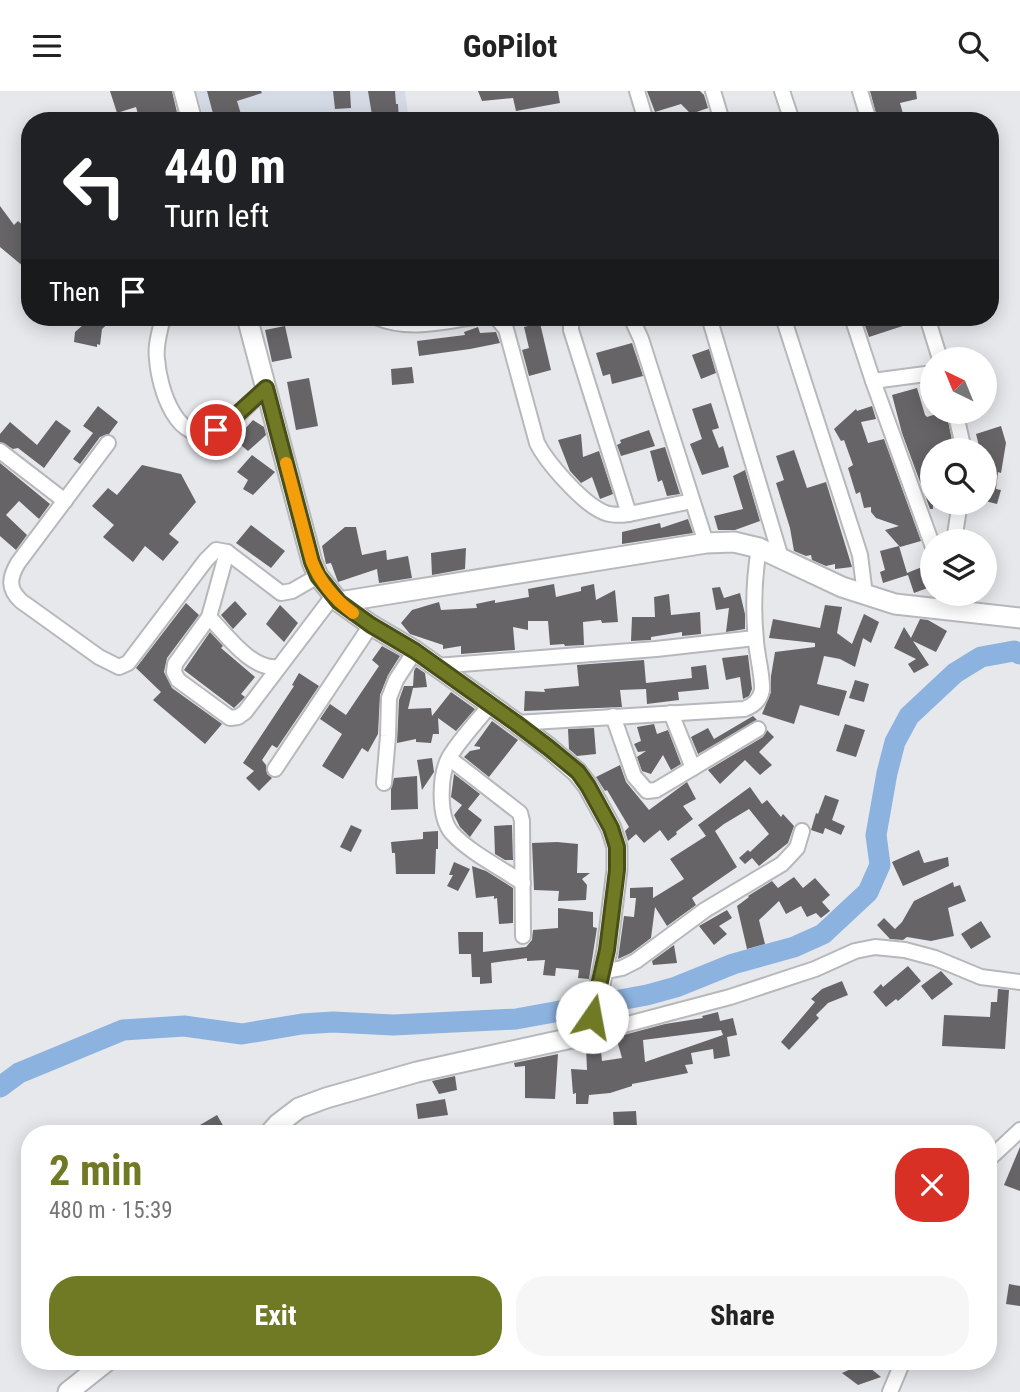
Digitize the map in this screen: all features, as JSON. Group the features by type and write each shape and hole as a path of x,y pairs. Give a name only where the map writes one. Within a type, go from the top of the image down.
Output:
{"main road":[{"path":"184,91 189,112"},
{"path":"249,326 318,576 336,599 516,723 578,772 611,828 617,847 617,870 591,1025 326,1098 299,1108 277,1125"},
{"path":"336,599 734,542 759,548 865,595 895,604 920,603"},
{"path":"967,606 1020,618"},
{"path":"68,1392 96,1370"}],"street":[{"path":"637,91 643,112"},
{"path":"713,91 719,112"},
{"path":"782,91 789,112"},
{"path":"860,91 866,112"},
{"path":"161,326 156,358 160,378 173,415 192,431 205,433 216,430 266,388"},
{"path":"504,326 537,443 555,472 601,512 613,515 692,501"},
{"path":"571,326 629,514"},
{"path":"635,326 706,544"},
{"path":"712,326 781,558"},
{"path":"786,326 860,555 865,595"},
{"path":"855,326 926,529"},
{"path":"930,326 936,347"},
{"path":"873,381 920,375"},
{"path":"108,443 12,573 12,589 21,601 99,657 115,666 124,666 216,550 227,552 281,593 292,591 318,576"},
{"path":"0,451 65,501"},
{"path":"516,723 744,709 758,701 762,691 755,639 754,590 759,548"},
{"path":"227,552 209,617 178,657 174,672 178,680 222,715 238,717 245,712 277,667 336,599"},
{"path":"209,617 249,657 263,666 277,667"},
{"path":"275,769 371,625"},
{"path":"436,666 755,639"},
{"path":"384,783 389,698 396,680 415,651"},
{"path":"490,705 449,758 444,774 442,807 445,821 461,842 523,883"},
{"path":"671,713 693,768"},
{"path":"613,716 635,776 647,792 656,790 758,729"},
{"path":"449,758 520,813 523,936"},
{"path":"602,972 622,968 636,961 705,910 782,864 797,848 802,831"},
{"path":"591,1025 730,997 815,969 855,951 875,947 905,950 935,958 981,977 1020,981"},
{"path":"997,1152 1020,1130"},
{"path":"890,1392 899,1370"}],"shaded area":[{"path":"196,91 405,91 408,112 202,112"}],"building":[{"path":"110,91 172,91 177,112 137,112 136,107 117,112"},
{"path":"207,91 262,93 237,101 240,112 213,112"},
{"path":"333,91 350,91 351,108 335,109"},
{"path":"368,91 395,91 398,112 372,112"},
{"path":"478,91 558,91 560,103 516,111 513,98 482,101"},
{"path":"647,91 700,91 708,108 689,112 681,104 655,112"},
{"path":"870,91 916,91 917,99 900,103 902,112 876,112"},
{"path":"0,206 14,225 18,221 21,224 21,264 0,247"},
{"path":"82,326 105,326 97,347 74,342 75,332"},
{"path":"285,326 292,358 272,362 265,330"},
{"path":"541,326 551,370 529,376 522,350 529,348 524,327"},
{"path":"865,326 903,326 869,337"},
{"path":"478,327 480,333 496,332 500,343 419,356 417,341 465,335 464,332"},
{"path":"632,343 643,376 612,384 610,374 603,376 596,353"},
{"path":"709,349 716,373 701,379 692,355"},
{"path":"412,367 414,383 392,385 391,369"},
{"path":"309,378 318,426 296,430 287,382"},
{"path":"917,388 920,398 920,424 949,424 952,438 920,438 920,482 902,433 892,395"},
{"path":"711,403 719,428 712,430 719,448 723,446 729,467 702,475 690,444 702,439 692,409"},
{"path":"98,406 118,422 109,434 100,437 80,464 73,459 93,433 83,426"},
{"path":"872,406 876,419 861,422 868,443 884,439 920,541 900,547 885,530 899,526 876,518 871,507 864,508 860,492 856,494 848,468 853,465 844,440 841,441 834,429 856,409 857,411"},
{"path":"56,420 71,431 44,468 18,448 13,449 0,442 0,434 10,422 37,445"},
{"path":"253,420 264,427 266,435 248,451 235,440"},
{"path":"1001,426 1006,443 1001,473 998,472 997,480 997,438 977,438 976,434"},
{"path":"649,430 655,446 621,456 617,445 621,443 620,440"},
{"path":"581,434 583,457 599,451 613,494 600,499 592,477 581,483 570,471 558,440"},
{"path":"665,447 680,494 667,496 662,480 658,482 650,451"},
{"path":"794,450 807,488 826,482 852,567 835,569 835,564 826,566 812,560 811,555 806,556 794,551 776,483 784,480 776,456"},
{"path":"252,455 275,472 253,495 243,489 248,480 237,472"},
{"path":"0,463 50,504 39,519 19,501 6,515 27,535 16,550 0,536"},
{"path":"142,465 181,474 196,502 169,534 179,542 163,561 145,546 133,562 103,537 114,525 92,506 108,488 117,495"},
{"path":"745,470 760,521 735,530 718,530 714,516 743,509 733,476"},
{"path":"688,519 693,533 622,544 622,532 660,523 661,528"},
{"path":"251,525 285,551 271,568 236,543"},
{"path":"345,527 356,527 362,555 386,550 387,560 408,556 412,578 379,583 377,569 338,582 331,563 326,564 322,546"},
{"path":"899,546 907,573 920,568 920,591 914,593 908,575 883,583 880,572 885,570 880,551"},
{"path":"466,548 465,569 432,575 431,553"},
{"path":"554,584 556,597 581,591 581,587 594,584 596,600 615,590 618,622 583,622 584,645 565,646 550,645 548,621 528,621 528,630 513,627 515,650 461,654 461,646 443,649 443,645 410,634 401,623 412,610 439,602 441,610 477,608 476,604 529,597 528,589"},
{"path":"720,587 724,598 740,593 745,629 726,632 729,608 716,610 712,588"},
{"path":"669,594 671,615 700,612 701,634 682,636 682,632 651,637 651,640 631,641 632,617 655,617 654,597"},
{"path":"235,601 247,614 233,629 221,615"},
{"path":"186,603 199,615 167,658 164,672 172,688 222,724 205,744 153,700 161,692 136,668"},
{"path":"280,605 298,623 284,642 266,624"},
{"path":"825,605 842,607 837,633 852,644 864,614 879,622 871,643 863,638 855,667 840,659 824,656 817,684 847,691 839,716 800,705 794,724 762,714 771,692 775,652 815,647 815,643 769,638 773,619 820,628"},
{"path":"920,619 928,620 947,631 936,652 913,641 929,665 914,673 908,664 916,659 894,648 904,627 911,638"},
{"path":"210,632 223,646 221,648 255,677 241,694 245,697 234,708 184,670"},
{"path":"382,646 400,656 380,695 378,734 368,752 362,748 343,779 322,766 342,734 320,719 330,704 346,715 379,666 372,660"},
{"path":"748,655 752,689 749,696 743,699 740,677 726,680 722,658"},
{"path":"644,660 646,683 692,678 691,667 706,665 709,689 678,692 679,700 647,704 646,689 620,690 622,707 524,711 525,691 545,692 544,689 579,686 577,665"},
{"path":"416,667 425,673 427,687 413,688 408,709 431,708 432,716 451,692 475,709 456,731 438,718 439,734 433,734 431,743 416,742 416,739 397,743 399,700 404,686 413,686"},
{"path":"299,673 319,686 277,748 272,745 262,760 267,774 272,778 259,791 246,778 254,771 243,763 294,686 292,685"},
{"path":"855,680 869,684 864,702 849,698"},
{"path":"753,716 757,720 698,754 691,737 708,728 714,739"},
{"path":"492,721 518,740 489,777 464,757 470,751 480,749 474,746"},
{"path":"654,724 657,734 668,730 681,764 671,770 663,755 651,774 642,771 637,757 646,751 638,752 634,744 641,741 637,727"},
{"path":"845,724 865,730 856,757 836,751"},
{"path":"594,728 596,754 577,756 569,749 568,729"},
{"path":"767,730 774,737 759,752 772,765 760,775 745,760 720,784 708,770 763,737"},
{"path":"432,758 434,772 422,790 417,760"},
{"path":"620,765 626,782 649,810 687,782 696,799 683,806 693,819 668,841 660,830 644,843 636,834 628,841 625,831 629,827 596,777"},
{"path":"454,774 480,794 468,809 482,820 470,837 460,827 454,815 462,805 451,797"},
{"path":"417,776 418,809 391,810 394,778"},
{"path":"750,787 762,804 767,800 781,817 783,814 794,826 788,843 759,866 752,858 745,864 739,858 748,850 750,852 769,834 749,809 724,824 715,831 737,867 692,898 696,905 667,926 655,907 651,938 618,959 624,916 634,917 636,898 630,898 630,888 653,887 653,898 684,879 670,859 706,836 698,825"},
{"path":"825,795 839,800 832,820 845,826 841,835 825,828 823,834 811,830"},
{"path":"351,825 362,830 351,852 340,847"},
{"path":"512,825 513,860 505,860 495,854 494,826"},
{"path":"438,831 435,874 396,874 395,853 392,853 391,842 423,839 423,832"},
{"path":"532,843 578,844 577,873 590,873 582,879 587,885 586,900 558,901 559,891 534,890"},
{"path":"919,850 924,863 948,857 949,866 903,886 892,862"},
{"path":"454,862 470,869 458,891 447,886 453,875 449,875"},
{"path":"472,866 486,871 513,888 513,923 499,924 497,898 476,898"},
{"path":"794,877 803,888 815,878 830,895 822,902 830,911 821,918 816,913 807,917 801,906 786,914 779,901 759,920 765,944 747,949 737,906 772,881 778,888"},
{"path":"953,882 954,887 960,885 966,901 948,908 954,936 931,941 907,937 903,940 890,939 877,925 884,918 895,929 914,901"},
{"path":"558,908 593,912 593,927 597,928 589,979 578,978 579,970 556,968 555,976 543,975 545,960 527,961 527,958 491,963 492,983 480,984 480,977 472,977 471,954 459,954 458,932 483,932 483,952 526,947 532,940 533,930 558,928"},
{"path":"727,910 732,918 719,926 727,934 714,945 699,926"},
{"path":"981,921 991,937 971,949 961,934"},
{"path":"674,945 677,963 653,965 652,961"},
{"path":"908,966 921,981 898,1001 896,999 886,1007 873,992"},
{"path":"941,971 953,984 932,1000 921,986"},
{"path":"842,981 848,995 828,1003 816,1015 819,1018 789,1050 781,1042 815,1002 811,999 822,989"},
{"path":"998,989 1009,990 1005,1049 942,1046 944,1015 990,1017 991,1002 997,1002"},
{"path":"718,1012 720,1021 733,1018 737,1035 727,1037 730,1056 714,1059 713,1049 691,1053 693,1064 685,1065 688,1073 632,1084 610,1093 589,1095 588,1104 576,1104 571,1069 587,1070 586,1047 600,1041 602,1061 622,1058 616,1037 665,1024 703,1018 702,1016","holes":["721,1030 723,1035 645,1062 643,1040"]},
{"path":"558,1054 555,1099 525,1098 525,1066 515,1067 514,1063"},
{"path":"455,1076 457,1090 439,1094 432,1081"},
{"path":"445,1099 448,1115 418,1119 416,1104"},
{"path":"636,1111 637,1125 614,1125 613,1112"},
{"path":"217,1115 223,1125 200,1125"},
{"path":"1020,1147 1020,1191 1004,1185"},
{"path":"1009,1284 1020,1286 1020,1306 1006,1304"},
{"path":"849,1370 872,1370 881,1377 858,1385 842,1373"}],"waterway":[{"path":"0,1087 19,1073 123,1030 184,1026 242,1034 333,1022 393,1025 516,1019 647,995 676,987 733,964 794,947 823,934 868,892 880,865 876,835 887,773 895,742 909,716 955,673 981,657 1014,651 1020,654"}],"slow traffic":[{"path":"286,463 318,576 333,596 353,613"}],"route":[{"path":"216,430 266,388 312,562 318,576 333,596 371,625 415,651 516,723 578,772 588,786 611,828 617,847 617,870 607,950 592,1017"}]}
